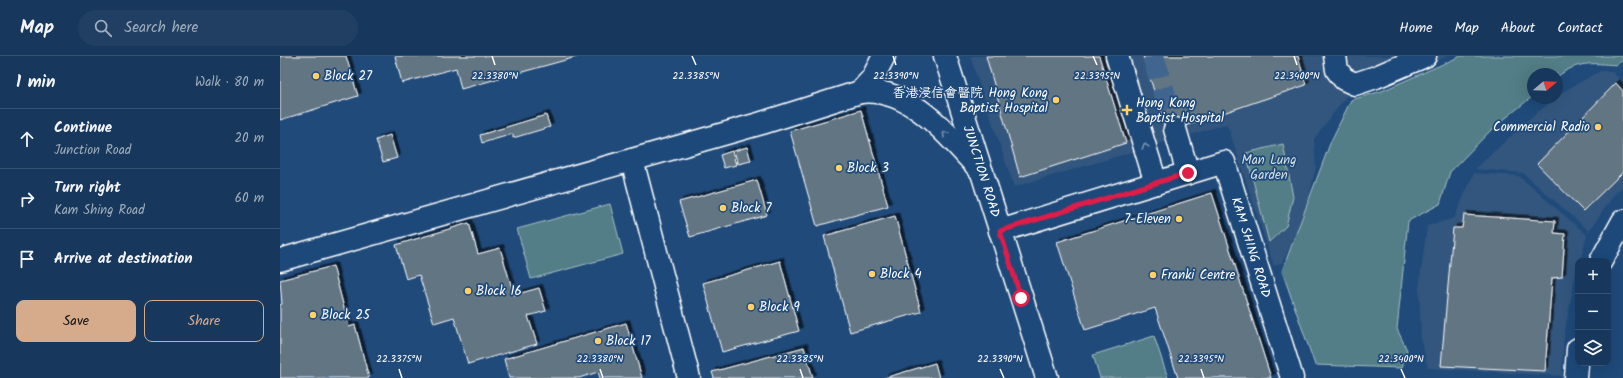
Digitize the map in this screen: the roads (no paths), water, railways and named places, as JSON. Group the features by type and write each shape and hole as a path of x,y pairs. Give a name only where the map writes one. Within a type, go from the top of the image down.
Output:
{"street":[{"path":"860,92 872,79 884,56"},
{"name":"JUNCTION ROAD","path":"945,56 1047,378"},
{"path":"1117,56 1156,183"},
{"path":"1335,56 1336,70 1344,79 1355,84 1376,77 1425,56"},
{"path":"280,260 762,123 860,92 873,90 888,94 918,108 982,172"},
{"path":"1175,129 1188,173"},
{"path":"632,160 689,378"},
{"name":"KAM SHING ROAD","path":"1000,231 1224,162 1292,378"},
{"path":"1603,258 1623,221"},
{"path":"1576,378 1577,366"}],"tunnel":[{"path":"1153,56 1175,129"}],"place":[{"name":"Block 27","path":"316,76"},
{"name":"香港浸信會醫院 Hong Kong Baptist Hospital","path":"1056,100"},
{"name":"Hong Kong Baptist Hospital","path":"1127,110"},
{"name":"Commercial Radio","path":"1598,127"},
{"name":"Block 3","path":"839,168"},
{"name":"Block 7","path":"723,208"},
{"name":"7-Eleven","path":"1179,219"},
{"name":"Block 4","path":"872,274"},
{"name":"Franki Centre","path":"1153,275"},
{"name":"Block 16","path":"468,291"},
{"name":"Block 9","path":"751,307"},
{"name":"Block 25","path":"313,315"},
{"name":"Block 17","path":"598,341"}],"park label":[{"name":"Man Lung Garden","path":"1269,168"}]}
